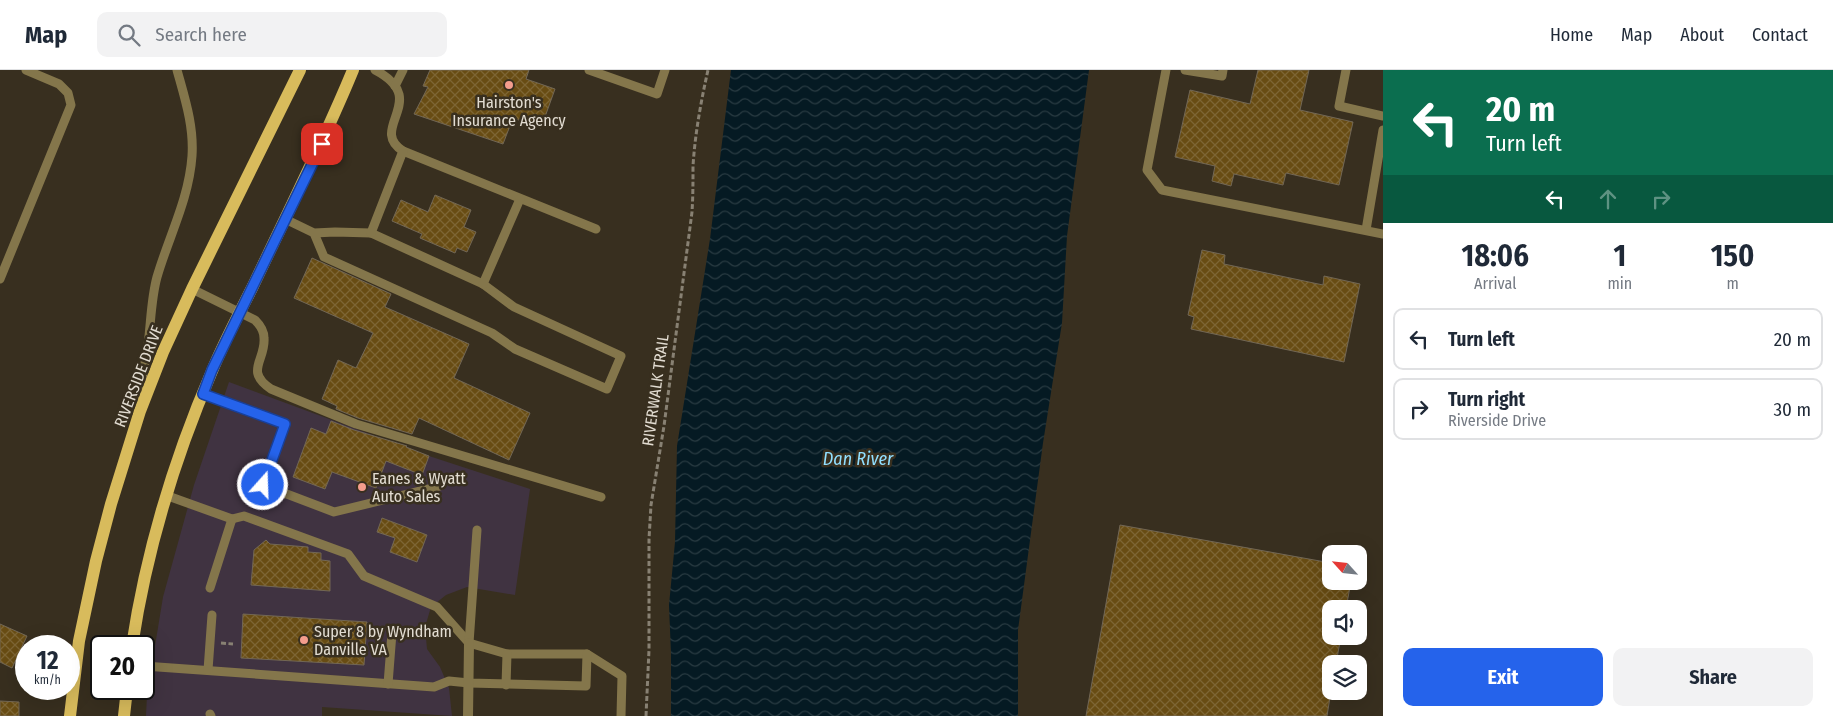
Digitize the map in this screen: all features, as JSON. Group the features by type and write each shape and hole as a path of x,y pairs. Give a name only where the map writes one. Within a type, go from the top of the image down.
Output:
{"main road":[{"name":"RIVERSIDE DRIVE","path":"70,716 80,641 96,562 111,504 140,411 163,352 192,289 300,70"},
{"path":"134,635 146,574 187,434 212,370 329,129 353,70"},
{"path":"124,716 126,700"}],"street":[{"path":"468,643 468,716"}],"lane":[{"path":"0,279 71,105 68,93 58,84 26,70"},
{"path":"140,411 140,385 148,346 152,303 157,278 181,212 192,157 189,111 177,70"},
{"path":"375,70 388,77 399,94 400,105 391,132 391,139 395,146 403,151 596,229"},
{"path":"395,86 403,70"},
{"path":"589,70 657,94 664,70"},
{"path":"1166,70 1147,170 1162,190 1383,234"},
{"path":"1185,70 1222,76 1223,70"},
{"path":"1346,70 1339,106 1383,116"},
{"path":"1366,230 1383,130"},
{"path":"371,233 403,151"},
{"path":"483,284 520,198"},
{"path":"285,219 314,233 371,233 483,284 514,307 621,356 607,389 515,349 492,334 324,257 314,233"},
{"path":"192,289 255,320 262,328 264,344 256,368 258,376 271,389 356,424 601,497"},
{"path":"203,394 285,424 263,485 334,512 440,486"},
{"path":"168,496 232,519 244,516 348,554 364,576 437,607 468,643 507,654 587,654 622,676 621,716"},
{"path":"210,588 232,519"},
{"path":"468,643 477,530"},
{"path":"208,670 212,615"},
{"path":"388,684 392,633"},
{"path":"506,685 507,654"},
{"path":"155,667 434,687 449,681 506,685 586,686 587,654"}],"path":[{"name":"RIVERWALK TRAIL","path":"646,716 651,505 664,426 691,221 694,190 693,165 699,116 708,70"}],"shaded area":[{"path":"229,382 429,456 530,489 515,595 467,587 446,595 431,607 425,627 427,649 440,667 449,688 452,716 322,707 322,716 146,716 147,700 155,700 155,646 163,597 194,485"}],"water":[{"name":"Dan River","path":"731,70 1089,70 1067,236 1062,323 1043,443 1018,630 1018,716 671,716 669,605 675,542 677,446 710,239"}],"building":[{"path":"430,70 529,70 526,79 555,89 541,128 513,118 503,144 414,114 428,87 423,86"},
{"path":"1258,70 1309,70 1300,110 1353,122 1339,185 1286,173 1283,185 1234,174 1231,186 1212,181 1215,166 1175,157 1190,90 1250,104"},
{"path":"435,195 471,210 464,227 476,232 467,252 457,248 455,253 420,238 422,234 392,221 401,200 428,212"},
{"path":"1202,250 1225,255 1224,264 1323,285 1324,276 1360,284 1344,362 1191,329 1194,317 1188,315"},
{"path":"312,258 391,294 385,307 469,344 454,378 530,413 509,460 419,418 412,434 358,418 336,409 337,406 322,399 338,360 356,368 373,333 294,298"},
{"path":"331,421 407,446 429,456 422,475 386,461 376,488 332,472 325,489 293,477 311,428 326,434"},
{"path":"382,518 427,535 417,562 390,552 395,538 377,532"},
{"path":"1120,525 1322,561 1322,590 1349,590 1348,600 1322,600 1322,645 1339,645 1338,655 1322,655 1322,700 1330,700 1327,716 1086,716"},
{"path":"266,540 270,544 308,547 308,552 321,553 321,560 330,561 330,591 251,585 254,550"},
{"name":"Super 8 by Wyndham Danville VA","path":"243,614 367,622 364,665 241,658"},
{"path":"0,624 25,635 15,635 15,662 12,668 0,662"},
{"path":"0,701 19,702 19,716 0,716"}],"place":[{"name":"Hairston's Insurance Agency","path":"509,85"},
{"name":"Eanes & Wyatt Auto Sales","path":"362,487"},
{"name":"Super 8 by Wyndham Danville VA","path":"304,640"}],"route":[{"path":"263,485 285,424 203,394 212,370 322,144"}]}
